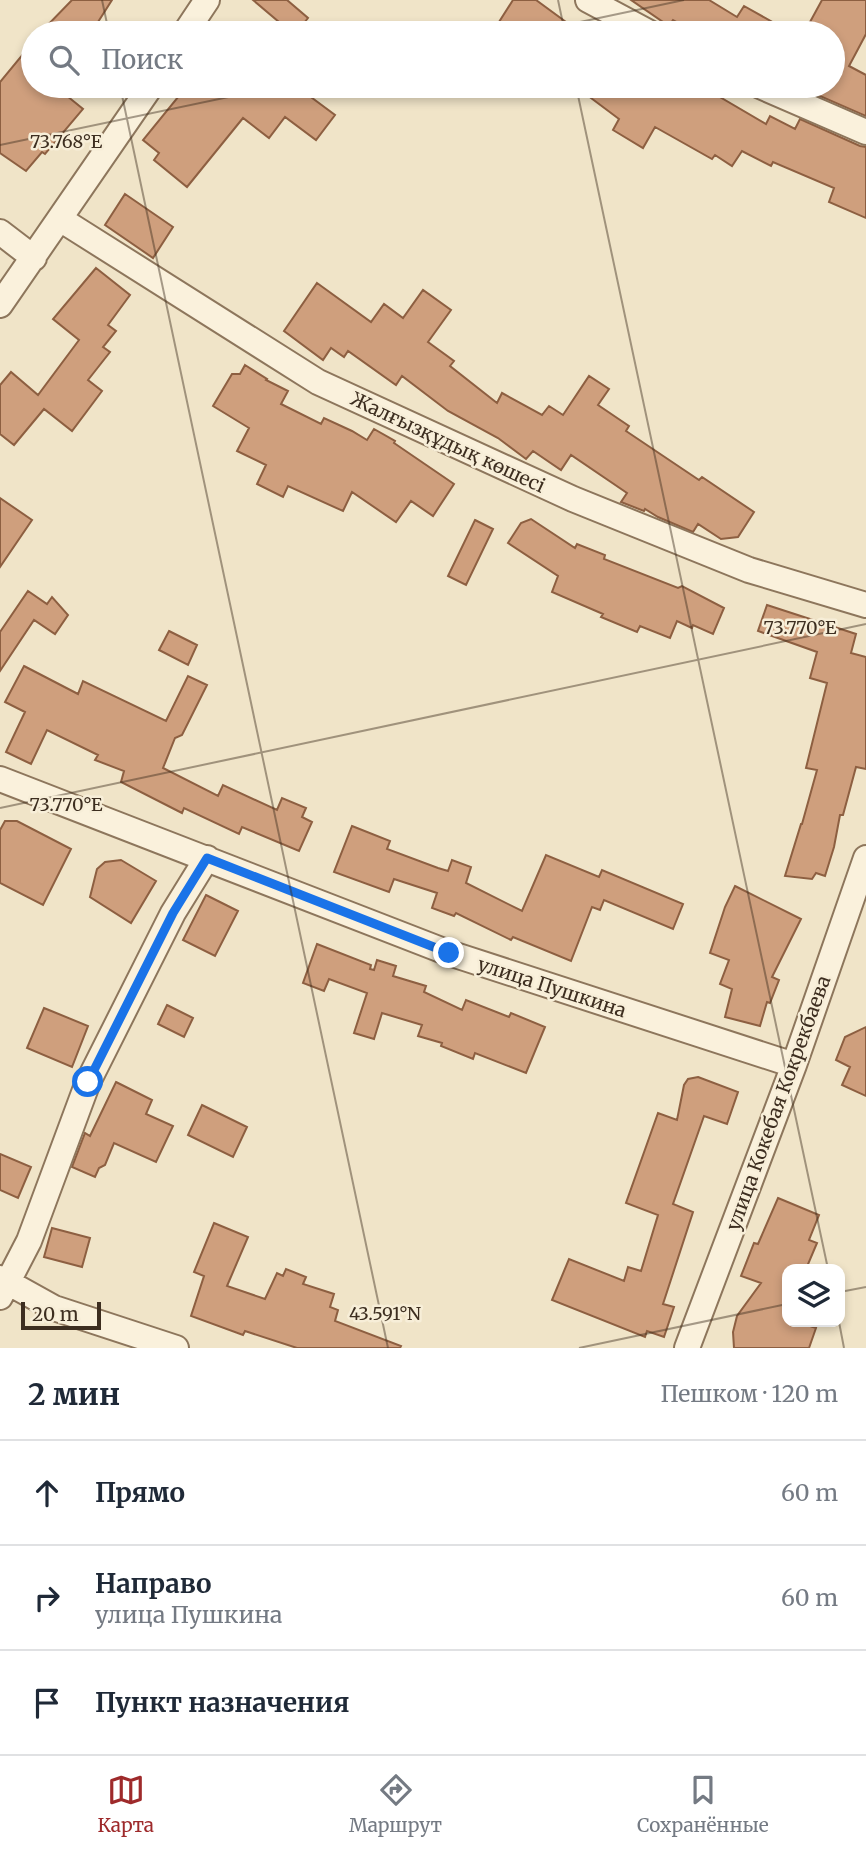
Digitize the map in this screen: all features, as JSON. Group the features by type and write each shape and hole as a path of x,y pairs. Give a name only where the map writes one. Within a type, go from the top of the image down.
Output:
{"street":[{"path":"194,21 207,0"},
{"path":"588,0 627,21"},
{"path":"0,305 143,98"},
{"path":"788,98 866,132"},
{"name":"Жалғызқұдық көшесі","path":"60,219 318,383 573,499 749,570 866,605"},
{"path":"0,232 34,258"},
{"name":"улица Пушкина","path":"0,779 449,953 794,1065"},
{"path":"176,1348 54,1308 3,1285 29,1241 88,1082 173,913 207,858"},
{"name":"улица Кокебая Кокрекбаева","path":"689,1348 794,1065 866,858"}],"building":[{"path":"72,0 112,0 99,21 52,21"},
{"path":"253,0 287,0 308,18 306,21 278,21"},
{"path":"513,0 536,0 565,21 500,21"},
{"path":"631,0 709,0 737,17 744,6 771,21 673,20 662,21"},
{"path":"822,0 866,0 866,34 849,66 866,75 866,116 825,98 845,98 845,21 811,21"},
{"path":"21,57 21,98 69,98 83,109 45,154 42,152 26,171 0,153 0,82"},
{"path":"177,98 312,98 335,115 316,140 285,117 269,138 243,118 187,187 154,160 159,153 143,140"},
{"path":"591,98 722,98 766,124 770,116 795,129 800,119 866,147 866,218 829,202 834,188 773,162 771,166 742,151 732,166 715,155 712,159 655,127 643,148 613,130 619,119"},
{"path":"125,194 173,227 153,258 105,225"},
{"path":"96,268 130,295 108,325 116,331 103,347 110,352 88,380 102,391 72,431 44,409 14,445 0,434 0,385 11,372 38,395 79,340 53,319"},
{"path":"317,283 371,322 384,304 403,318 423,290 451,310 428,342 454,361 450,366 497,403 502,393 542,415 549,406 563,415 589,376 609,389 598,405 629,426 626,431 699,480 702,477 754,512 738,537 721,539 698,524 693,532 645,509 644,511 621,502 627,493 571,455 561,470 533,451 526,459 498,438 448,411 402,376 396,385 348,351 344,357 331,348 323,360 284,331"},
{"path":"245,365 288,391 281,404 321,424 324,418 367,440 374,429 454,484 433,516 411,501 396,522 352,492 343,511 288,486 283,497 257,484 266,465 237,451 249,428 213,406 232,374 240,374"},
{"path":"0,498 32,520 0,567"},
{"path":"531,519 575,548 577,544 605,555 604,559 678,588 682,586 724,608 713,634 677,621 670,638 640,626 637,632 552,592 558,576 508,543 521,523"},
{"path":"475,520 493,529 466,585 448,576"},
{"path":"28,591 47,604 52,597 68,615 55,634 34,620 0,671 0,632"},
{"path":"767,605 856,634 851,653 866,657 866,769 856,767 843,815 840,815 825,876 816,873 812,879 785,876 817,770 806,768 827,683 810,678 817,652 758,631"},
{"path":"169,631 197,645 188,665 159,650"},
{"path":"24,666 78,694 83,681 166,721 188,676 207,685 182,735 175,738 163,768 218,796 223,785 277,810 282,798 306,808 302,817 312,822 299,851 242,827 239,834 184,808 182,813 121,782 124,771 95,760 98,755 47,730 31,764 6,752 25,712 5,702"},
{"path":"5,821 17,821 71,849 43,905 0,883 0,830"},
{"path":"352,826 390,841 387,849 438,868 448,871 452,860 471,867 466,883 522,911 546,855 599,877 602,870 683,904 673,929 604,900 600,910 592,907 571,961 513,937 511,940 456,913 454,916 432,908 437,893 394,879 389,892 334,872"},
{"path":"121,860 156,881 131,923 90,897 97,869 105,862"},
{"path":"735,886 801,919 772,977 779,980 770,1003 767,1002 760,1026 725,1017 732,989 720,984 729,960 710,953"},
{"path":"206,895 238,911 215,956 183,940"},
{"path":"317,944 371,965 370,969 374,970 377,960 396,966 393,976 426,986 424,992 462,1010 466,1000 509,1017 511,1013 545,1027 526,1073 475,1053 473,1059 441,1046 442,1043 418,1036 422,1025 382,1013 374,1039 354,1033 367,993 329,979 324,991 303,983"},
{"path":"167,1005 193,1018 184,1037 158,1024"},
{"path":"44,1008 88,1026 72,1067 27,1048"},
{"path":"866,1027 866,1096 842,1085 850,1067 836,1060 845,1037"},
{"path":"698,1077 738,1092 727,1124 704,1116 673,1204 693,1212 663,1304 674,1307 664,1337 647,1331 645,1337 552,1300 569,1259 624,1281 628,1267 641,1271 658,1215 626,1203 658,1113 677,1120 684,1085 688,1079"},
{"path":"116,1082 152,1100 146,1114 173,1126 156,1162 114,1143 105,1165 99,1168 95,1177 72,1167 85,1133 90,1136"},
{"path":"202,1105 247,1127 233,1157 188,1135"},
{"path":"0,1154 31,1167 18,1198 0,1190"},
{"path":"778,1198 819,1215 809,1240 817,1243 808,1264 782,1264 782,1327 816,1328 809,1348 734,1348 733,1332 737,1316 761,1283 741,1276 754,1243 758,1244"},
{"path":"214,1223 248,1237 227,1286 265,1299 277,1273 283,1276 286,1269 306,1277 303,1284 334,1294 330,1307 338,1310 335,1321 401,1346 400,1348 297,1348 245,1331 243,1335 191,1316 204,1276 194,1272"},
{"path":"52,1228 90,1238 82,1267 44,1257"}],"route":[{"path":"88,1082 173,913 207,858 449,953"}]}
